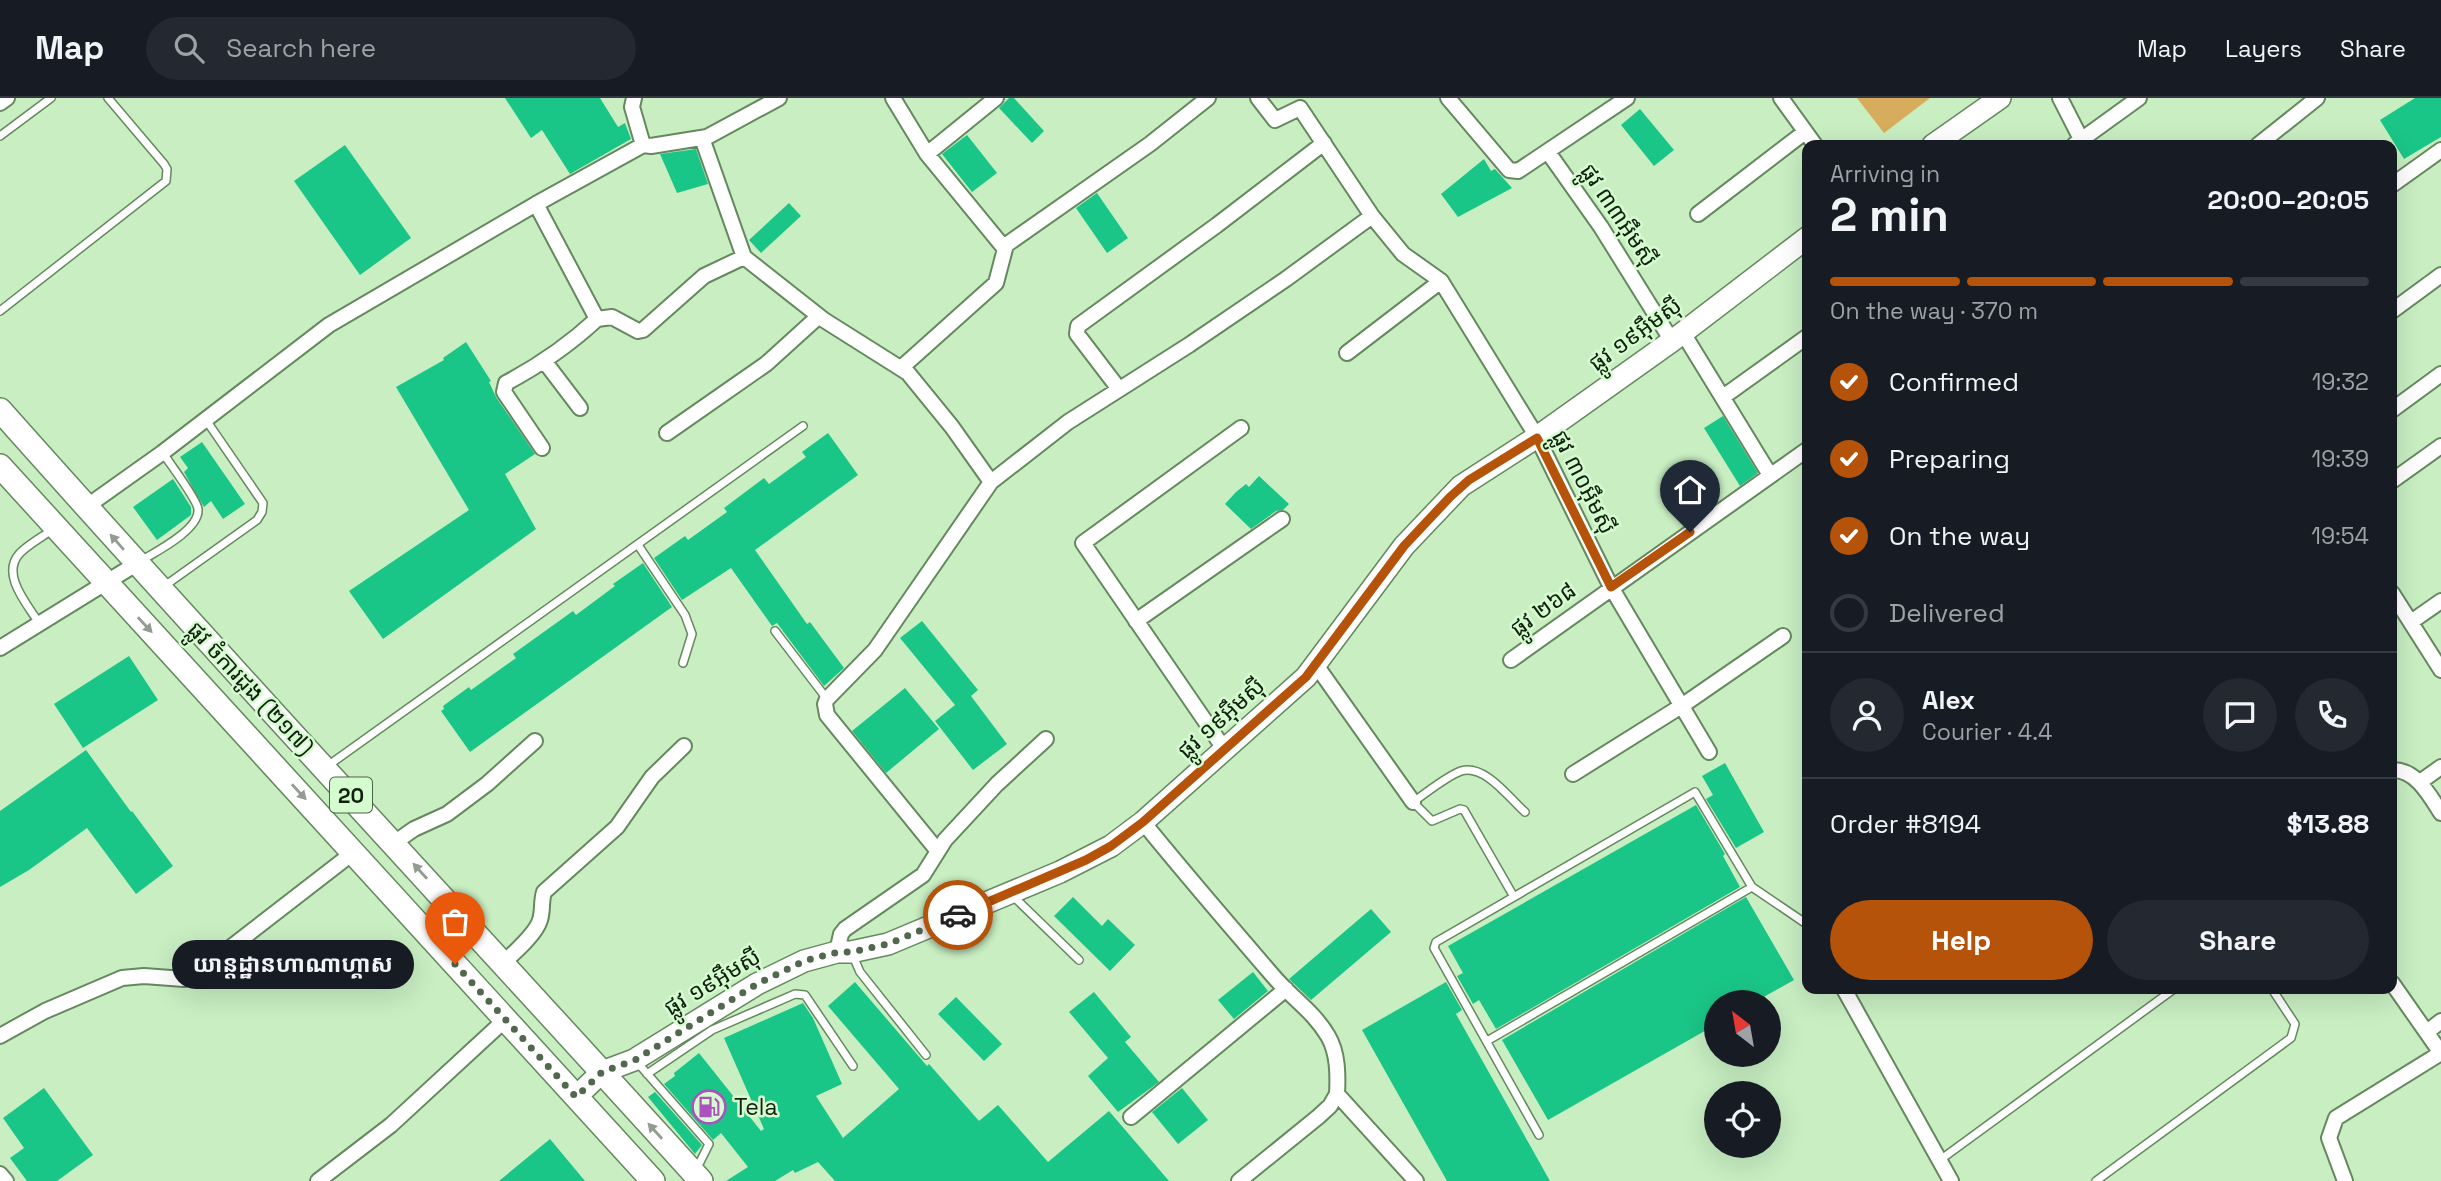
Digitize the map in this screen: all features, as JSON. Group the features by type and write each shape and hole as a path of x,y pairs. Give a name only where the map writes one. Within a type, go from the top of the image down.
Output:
{"main road":[{"name":"ផ្លូវ ចំការដូង (២១៧)","path":"0,410 136,565 326,768 698,1177"},
{"name":"ផ្លូវ ចំការដូង (២១៧)","path":"0,466 653,1181"}],"street":[{"path":"0,103 7,98"},
{"path":"634,98 632,107 643,145"},
{"path":"86,507 162,453 329,325 643,145 702,138 779,98"},
{"path":"893,98 927,154 1004,248"},
{"path":"927,154 996,98"},
{"path":"901,368 996,283 1004,248 1150,145 1208,98"},
{"name":"ផ្លូវ ៣០អ៊ឹមស៊ី","path":"1258,98 1275,120 1300,108 1372,216 1404,254 1441,281 1537,438 1611,587 1709,752"},
{"path":"1448,98 1509,170 1518,171 1627,98"},
{"path":"1781,98 1811,140"},
{"path":"1940,140 2000,98"},
{"path":"2060,98 2078,140"},
{"path":"2085,140 2139,98"},
{"path":"2264,140 2318,98"},
{"path":"1698,214 1805,132"},
{"path":"702,138 744,257 819,316 901,368 952,427 991,482"},
{"path":"1119,389 1077,334 1078,326 1324,143"},
{"path":"2397,181 2441,150"},
{"name":"ផ្លូវ ៣៣អ៊ឹមស៊ី","path":"1548,152 1677,337 1723,397 1770,475"},
{"path":"536,204 597,319"},
{"path":"937,850 827,715 824,704 827,699 875,650 991,482 1068,422 1286,279 1372,216"},
{"name":"ផ្លូវ ១៩អ៊ឹមស៊ី","path":"576,1097 602,1072 641,1067 757,984 804,961 888,944 1010,894 1111,846 1143,822 1306,677 1404,546 1469,480 1537,438 1677,337 1802,242"},
{"path":"542,448 503,389 506,383 545,362 590,328 597,319 612,317 640,331 704,276 744,257"},
{"path":"2397,307 2441,275"},
{"path":"1347,353 1441,281"},
{"path":"667,433 766,364 819,316"},
{"path":"1723,397 1802,341"},
{"path":"545,362 580,408"},
{"path":"2397,406 2441,374"},
{"path":"1225,750 1083,543 1241,428"},
{"path":"2397,477 2441,446"},
{"name":"ផ្លូវ ២៦៨","path":"1511,660 1802,453"},
{"path":"1136,621 1282,519"},
{"path":"0,648 136,565"},
{"path":"2397,601 2441,670"},
{"path":"2411,622 2441,601"},
{"path":"1573,774 1683,705 1783,636"},
{"path":"1316,665 1413,802"},
{"path":"844,952 841,934 845,929 923,875 937,850 997,784 1046,739"},
{"path":"394,844 414,829 447,814 487,784 535,741"},
{"path":"503,962 521,946 540,920 544,892 617,827 652,777 684,746"},
{"path":"2420,782 2441,767"},
{"path":"2397,769 2420,782 2441,813"},
{"path":"1143,822 1286,989 1314,1015 1330,1039 1337,1065 1337,1094 1330,1106 1239,1181"},
{"path":"0,1036 45,1011 121,978 144,976 184,979 195,975 354,852"},
{"path":"1131,1117 1286,989"},
{"path":"2345,1181 2329,1138 2336,1118 2441,1053 2397,991"},
{"path":"1847,994 1951,1181"},
{"path":"318,1181 391,1125 506,1019"},
{"path":"2427,1032 2441,1021"},
{"path":"1337,1094 1416,1181"},
{"path":"0,1174 6,1181"}],"lane":[{"path":"0,136 51,98"},
{"path":"0,311 166,181 168,174 164,164 108,98"},
{"path":"159,589 257,520 262,512 263,503 206,420"},
{"path":"326,768 803,426"},
{"path":"136,565 190,529 197,518 198,507 162,453"},
{"path":"39,623 13,581 12,568 19,554 55,527"},
{"path":"638,545 685,615 692,634 683,663"},
{"path":"775,631 827,699"},
{"path":"1514,897 1464,810 1460,809 1432,821 1413,802 1460,771 1474,770 1485,776 1525,812"},
{"path":"1539,1135 1434,944 1695,792 1752,887 1802,921"},
{"path":"1487,1041 1752,887"},
{"path":"1010,894 1079,960"},
{"path":"844,952 926,1055"},
{"path":"698,1177 709,1144 641,1067 712,1030 795,994 805,995 853,1066"},
{"path":"1940,1160 2167,994"},
{"path":"2096,1181 2291,1038 2295,1024 2275,994"}],"shaded area":[{"path":"1857,98 1930,98 1884,133"}],"building":[{"path":"505,98 600,98 618,127 625,123 631,139 570,174 542,130 531,138"},
{"path":"1009,98 1014,98 1044,131 1032,143 999,108"},
{"path":"2415,98 2441,98 2441,137 2404,159 2397,148 2397,140 2392,140 2380,120"},
{"path":"1640,109 1674,150 1654,166 1621,125"},
{"path":"967,135 997,173 972,192 942,154"},
{"path":"345,145 411,238 360,275 294,181"},
{"path":"696,149 708,184 677,193 660,154"},
{"path":"1484,159 1491,171 1495,169 1512,188 1458,217 1441,194"},
{"path":"1097,193 1128,238 1107,253 1076,208"},
{"path":"789,203 801,216 761,253 749,240"},
{"path":"466,342 491,381 489,382 496,397 535,454 505,474 536,529 383,639 349,591 469,510 396,387 444,360 443,358"},
{"path":"1723,416 1758,473 1740,486 1704,428"},
{"path":"828,433 858,475 755,550 807,624 810,622 844,668 824,686 777,623 772,626 731,568 682,600 654,558 685,536 688,540 727,512 724,508 764,478 769,484 806,457 802,452"},
{"path":"202,442 245,504 223,519 211,501 204,507 184,472 188,468 180,457"},
{"path":"1259,476 1289,504 1251,529 1225,504 1236,492 1246,484 1249,487"},
{"path":"173,479 191,507 191,515 157,540 133,507"},
{"path":"643,563 672,607 470,752 441,711 443,706 516,658 513,654 573,611 576,615"},
{"path":"922,621 978,690 971,696 1007,744 973,770 935,721 955,705 900,638"},
{"path":"129,656 158,700 83,748 54,704"},
{"path":"905,688 939,729 886,773 852,731"},
{"path":"86,750 173,866 136,894 87,828 29,870 0,887 0,811"},
{"path":"1725,763 1764,832 1736,848 1706,799 1713,795 1702,776"},
{"path":"1696,805 1725,854 1723,856 1740,887 1496,1029 1479,1000 1473,1004 1457,976 1463,973 1448,946"},
{"path":"1073,897 1102,926 1108,919 1135,945 1110,971 1054,916"},
{"path":"1746,897 1794,980 1776,990 1704,990 1704,1031 1548,1120 1502,1040"},
{"path":"1371,909 1391,932 1311,1000 1289,979"},
{"path":"1253,972 1268,991 1234,1019 1218,1000"},
{"path":"855,982 927,1066 929,1064 979,1121 998,1105 1048,1162 1109,1111 1169,1181 835,1181 818,1162 795,1173 793,1170 775,1181 726,1181 748,1167 721,1133 713,1140 664,1084 699,1053 761,1131 764,1129 724,1038 803,1003 813,1018 842,1084 816,1096 843,1138 899,1089 828,1006"},
{"path":"1446,982 1462,1010 1456,1014 1550,1181 1447,1181 1362,1030"},
{"path":"1094,992 1131,1037 1125,1042 1159,1082 1118,1112 1088,1076 1108,1058 1069,1012"},
{"path":"956,997 1002,1044 984,1061 938,1014"},
{"path":"44,1088 93,1155 57,1181 27,1181 10,1158 24,1148 3,1118"},
{"path":"1182,1088 1208,1120 1178,1144 1152,1112"},
{"path":"655,1092 702,1145 695,1154 648,1097"},
{"path":"550,1139 585,1181 499,1181"}],"way so far":[{"path":"455,964 576,1097 602,1072 635,1060 757,984 804,961 838,952 875,948 958,915"}],"place":[{"name":"យាន្ដដ្ឋានហាណាហ្គាស","path":"455,964"},
{"name":"Tela","path":"709,1107"}],"route":[{"path":"958,915 1086,860 1111,846 1143,822 1306,677 1404,546 1461,486 1537,438 1611,587 1690,532"}]}
